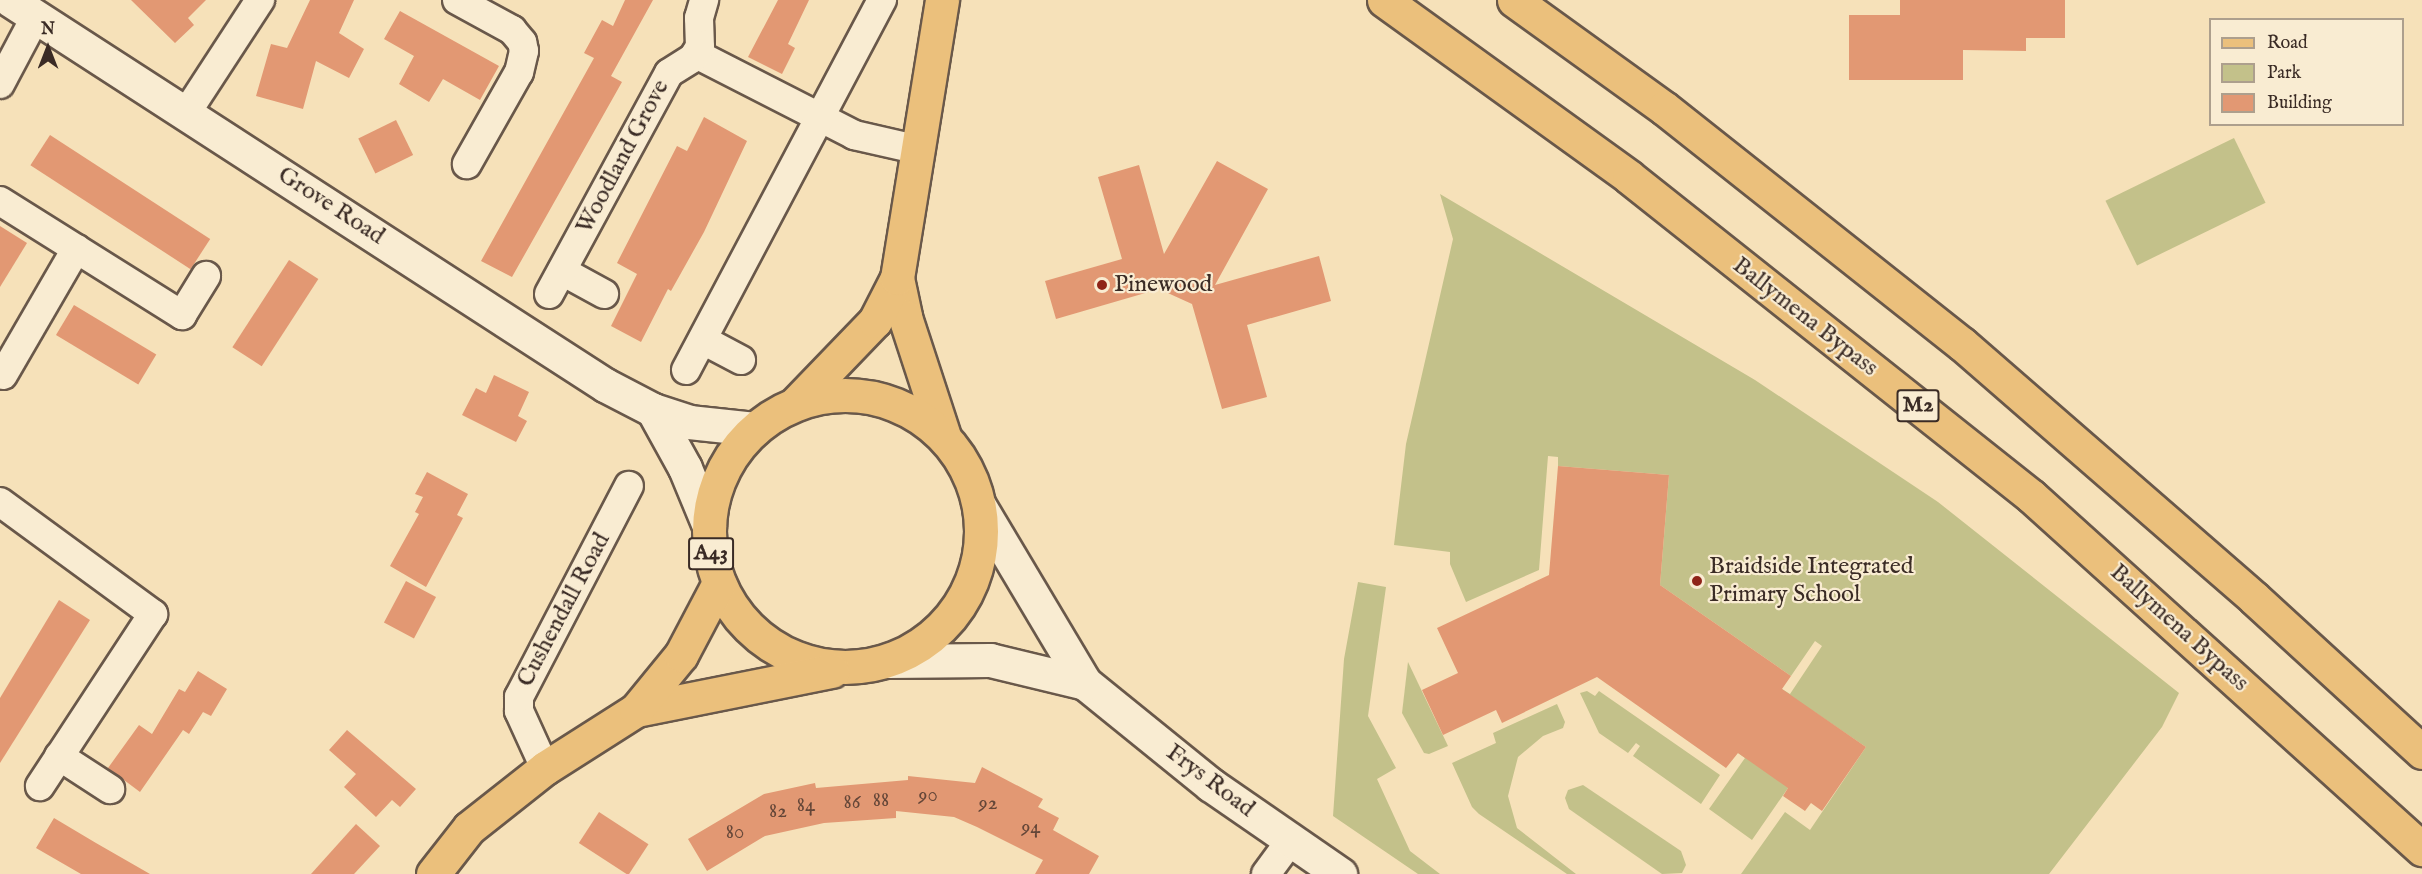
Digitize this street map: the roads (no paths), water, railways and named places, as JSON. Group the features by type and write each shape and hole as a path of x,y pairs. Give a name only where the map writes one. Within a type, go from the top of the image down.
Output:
{"main road":[{"name":"A43","path":"850,667 809,663 772,646 741,619 719,584 711,555 709,526 715,490 727,465 755,429 795,404 875,321 897,278 920,150 942,0"},
{"name":"Ballymena Bypass","path":"1384,0 1629,177 2031,496 2422,849"},
{"path":"1514,0 1664,108 1962,344 2254,598 2422,752"},
{"name":"A43","path":"636,710 888,661 923,644 957,609 972,584 981,546 980,507 967,469 944,436 905,317 897,278"},
{"name":"A43","path":"795,404 834,395 875,398 912,412 944,436"},
{"name":"A43","path":"433,874 469,828 545,768 636,710 681,655 719,584"}],"street":[{"path":"187,112 260,0"},
{"path":"457,0 512,30 524,48 519,72 467,164"},
{"path":"704,0 699,18 701,42 696,54 819,120 854,135 920,150"},
{"path":"686,370 882,0"},
{"path":"0,84 23,8"},
{"name":"Grove Road","path":"23,8 187,112 605,385 653,410 689,422 755,429"},
{"name":"Woodland Grove","path":"604,294 555,283 669,73 696,54"},
{"path":"0,201 182,315 206,276"},
{"path":"3,375 76,249"},
{"path":"703,340 741,360"},
{"path":"653,410 685,468 709,526"},
{"name":"Cushendall Road","path":"545,768 519,711 519,697 629,486"},
{"path":"0,502 153,614 40,786"},
{"name":"Frys Road","path":"980,507 1085,683 1211,784 1340,874"},
{"name":"Frys Road","path":"888,661 990,660 1085,683"},
{"path":"59,756 110,789"},
{"path":"1266,874 1291,840"}],"place":[{"name":"Pinewood","path":"1102,285"},
{"name":"Braidside Integrated Primary School","path":"1697,581"}]}
